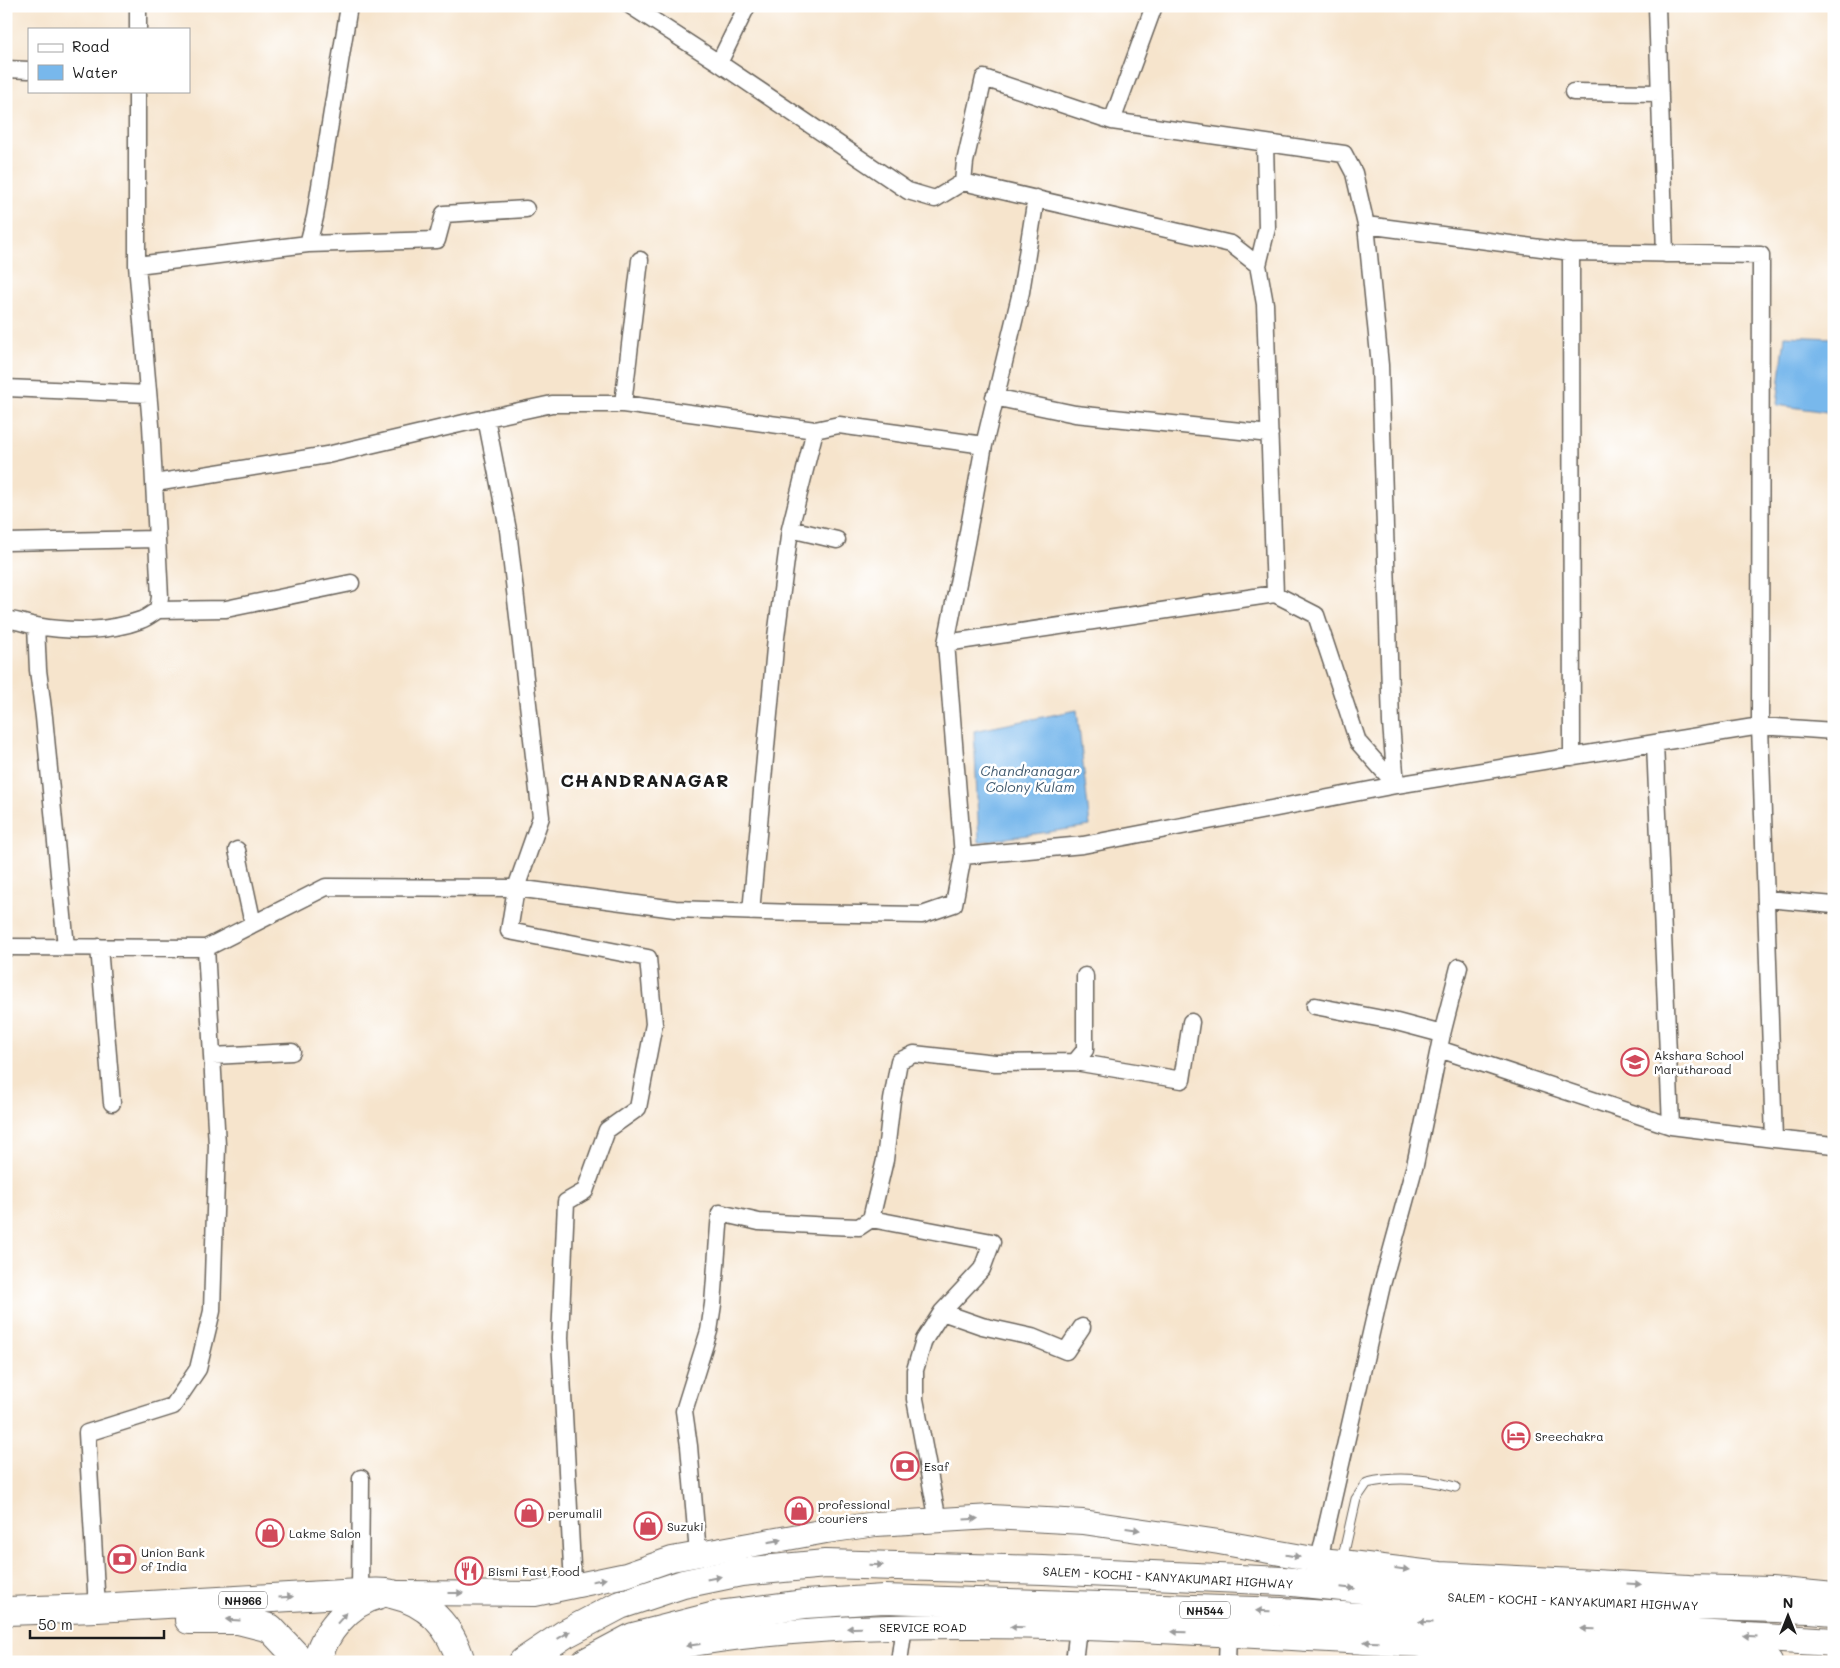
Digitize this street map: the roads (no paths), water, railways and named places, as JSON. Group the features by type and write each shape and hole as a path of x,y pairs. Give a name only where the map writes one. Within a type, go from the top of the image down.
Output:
{"highway":[{"name":"SALEM - KOCHI - KANYAKUMARI HIGHWAY","path":"523,1662 565,1634 620,1605 683,1584 740,1572 825,1564 1033,1570 1282,1581 1421,1595 1587,1603 1834,1611"},
{"name":"NH966","path":"6,1626 101,1615 360,1593 390,1593"},
{"path":"316,1662 325,1640 350,1609 370,1597 390,1593 422,1605 434,1615 445,1626 456,1645 461,1662"},
{"name":"NH544","path":"586,1662 634,1638 719,1615 805,1604 884,1600 1282,1612 1510,1627 1629,1630 1834,1642"},
{"name":"NH966","path":"6,1611 170,1619 238,1620 270,1628 302,1662"}],"street":[{"path":"138,6 138,28"},
{"path":"308,244 315,218 349,6"},
{"path":"632,6 908,191 935,199 963,182 1231,244 1258,265"},
{"path":"719,63 747,6"},
{"path":"1112,121 1154,6"},
{"path":"1656,6 1666,254"},
{"path":"6,69 28,70"},
{"path":"963,182 965,162 984,78 1112,121 1344,154 1354,173 1366,226 1380,365 1391,723 1396,785"},
{"path":"137,92 137,265 155,483 160,597 158,610"},
{"path":"1573,92 1660,93"},
{"path":"1265,143 1267,228 1258,265 1266,304 1275,594"},
{"path":"6,947 206,948 326,887 516,888 675,909 750,912 922,915 954,904 963,856 946,643 994,397 1021,292 1036,198"},
{"path":"137,265 308,244 437,240 444,214 526,209"},
{"path":"1366,226 1571,252 1761,255 1760,726 1774,1139"},
{"path":"1571,252 1572,757"},
{"path":"623,404 640,260"},
{"path":"6,388 148,394"},
{"path":"994,397 1075,414 1270,434"},
{"path":"155,483 327,455 552,404 623,404 815,430 839,425 984,445"},
{"path":"486,418 508,530 541,817 516,888 509,932 648,958 654,1024 638,1108 607,1130 585,1191 566,1202 560,1338 573,1585"},
{"path":"750,912 776,637 790,529 815,430"},
{"path":"790,529 837,540"},
{"path":"6,542 156,538"},
{"path":"6,620 36,626 77,630 113,626 142,620 158,610 226,610 351,583"},
{"path":"946,643 1275,594 1316,615 1358,742 1396,785"},
{"path":"36,626 38,670 66,947"},
{"path":"963,856 1083,845 1396,785 1760,726 1834,731"},
{"path":"1656,743 1671,1126"},
{"path":"237,850 253,924"},
{"path":"1766,899 1834,905"},
{"path":"99,948 112,1103"},
{"path":"101,1615 86,1433 173,1406 198,1369 212,1311 217,1145 206,948"},
{"path":"1330,1561 1380,1294 1415,1165 1441,1041 1459,967"},
{"path":"1075,1062 1085,1050 1085,976"},
{"path":"1315,1006 1393,1021 1441,1041 1671,1126 1834,1145"},
{"path":"698,1554 689,1446 684,1411 709,1331 720,1213 759,1222 831,1226 859,1227 871,1219 885,1160 892,1100 899,1062 914,1054 955,1057 995,1063 1075,1062 1182,1080 1191,1022"},
{"path":"212,1056 292,1052"},
{"path":"871,1219 992,1242 982,1269 942,1312 924,1340 916,1370 915,1399 938,1522"},
{"path":"942,1312 982,1326 1032,1337 1066,1350 1082,1327"},
{"path":"360,1593 361,1478"},
{"path":"390,1593 536,1594 626,1574 672,1559 868,1525 938,1522 991,1517 1083,1522 1330,1561 1440,1574 1689,1587 1771,1589 1834,1595"},
{"path":"899,1662 904,1626"},
{"name":"SERVICE ROAD","path":"620,1662 674,1648 742,1638 840,1628 904,1626 1078,1628 1228,1634 1581,1656 1679,1654 1770,1662"},
{"path":"1074,1662 1078,1628"},
{"path":"1227,1662 1228,1634"}],"lane":[{"path":"1330,1561 1356,1499 1367,1483 1387,1478 1427,1481 1455,1487"}],"water":[{"path":"1785,336 1834,338 1834,413 1777,405"},
{"name":"Chandranagar Colony Kulam","path":"1077,710 1090,826 979,842 974,731"}],"place":[{"name":"Akshara School Marutharoad","path":"1635,1062"},
{"name":"Sreechakra","path":"1516,1436"},
{"name":"Esaf","path":"905,1466"},
{"name":"professional couriers","path":"799,1511"},
{"name":"perumalil","path":"529,1513"},
{"name":"Suzuki","path":"648,1526"},
{"name":"Lakme Salon","path":"270,1533"},
{"name":"Union Bank of India","path":"122,1559"},
{"name":"Bismi Fast Food","path":"469,1571"}],"district":[{"name":"CHANDRANAGAR","path":"645,780"}]}
